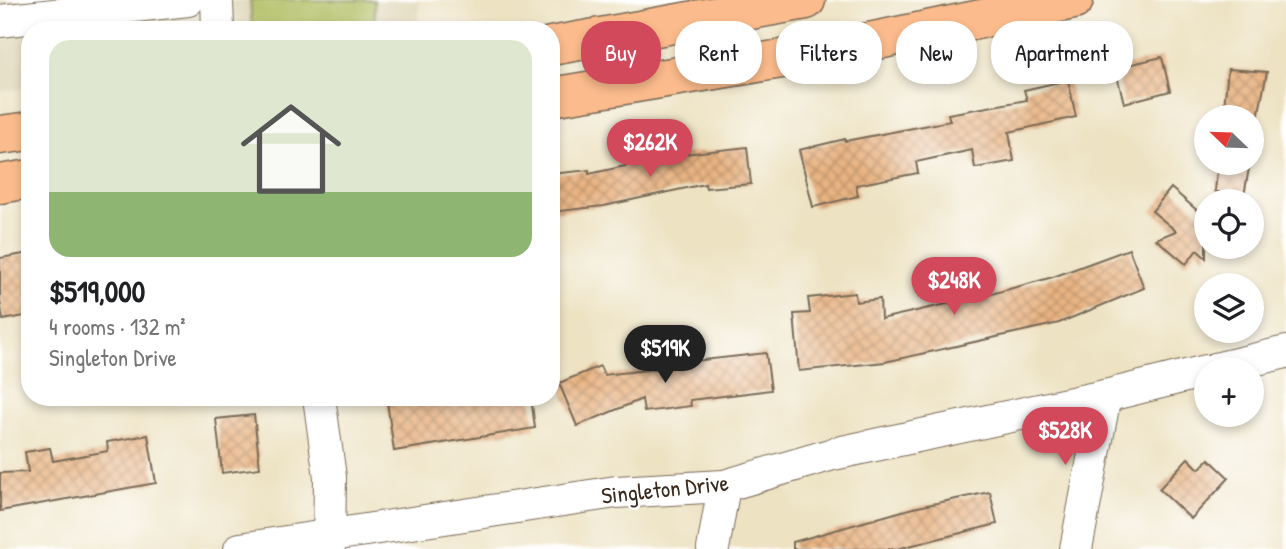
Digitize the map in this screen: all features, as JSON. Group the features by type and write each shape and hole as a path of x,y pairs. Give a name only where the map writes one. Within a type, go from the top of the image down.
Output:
{"main road":[{"path":"560,44 806,0"},
{"path":"560,96 800,56 1074,0"},
{"path":"0,135 21,132"},
{"path":"0,184 21,180"}],"street":[{"path":"0,20 188,0"},
{"path":"217,0 218,21"},
{"path":"1264,357 1286,352"},
{"name":"Singleton Drive","path":"240,549 330,542 616,492 724,486 833,454 1105,396 1194,374"},
{"path":"1076,549 1105,396"},
{"path":"319,406 330,477 330,542"},
{"path":"713,549 724,486"}],"shaded area":[{"path":"0,0 419,0 419,21 21,21 21,88 0,92"}],"green space":[{"path":"250,0 374,0 375,21 251,21"}],"building":[{"path":"1162,57 1170,91 1124,103 1119,84 1133,84 1133,64"},
{"path":"1228,69 1267,72 1260,105 1224,105"},
{"path":"1050,84 1069,84 1076,117 1009,132 1014,161 975,168 972,150 916,162 918,173 856,185 858,196 813,207 799,150 845,139 950,121 948,114 1027,100 1024,90"},
{"path":"747,147 751,184 706,188 705,184 604,206 560,211 560,173 589,170 589,174 675,155"},
{"path":"1217,175 1248,175 1245,189 1215,189"},
{"path":"1171,188 1194,208 1194,254 1186,264 1156,239 1176,231 1152,211"},
{"path":"1129,249 1144,288 1059,323 885,362 799,371 794,314 810,313 808,298 855,293 856,302 880,299 881,319 1053,277"},
{"path":"21,254 21,317 3,320 0,302 0,258"},
{"path":"766,353 771,390 690,400 691,406 644,412 642,399 577,426 560,385 560,383 600,366 604,375 655,369 654,360 685,356 686,362"},
{"path":"388,406 532,406 535,428 394,451"},
{"path":"254,415 260,468 222,473 216,419"},
{"path":"148,435 156,483 0,511 0,473 28,472 25,452 50,448 53,461 108,451 107,442"},
{"path":"1188,458 1199,469 1209,459 1229,478 1191,519 1159,489"},
{"path":"990,492 997,524 897,549 793,549 793,542 913,508"}]}
